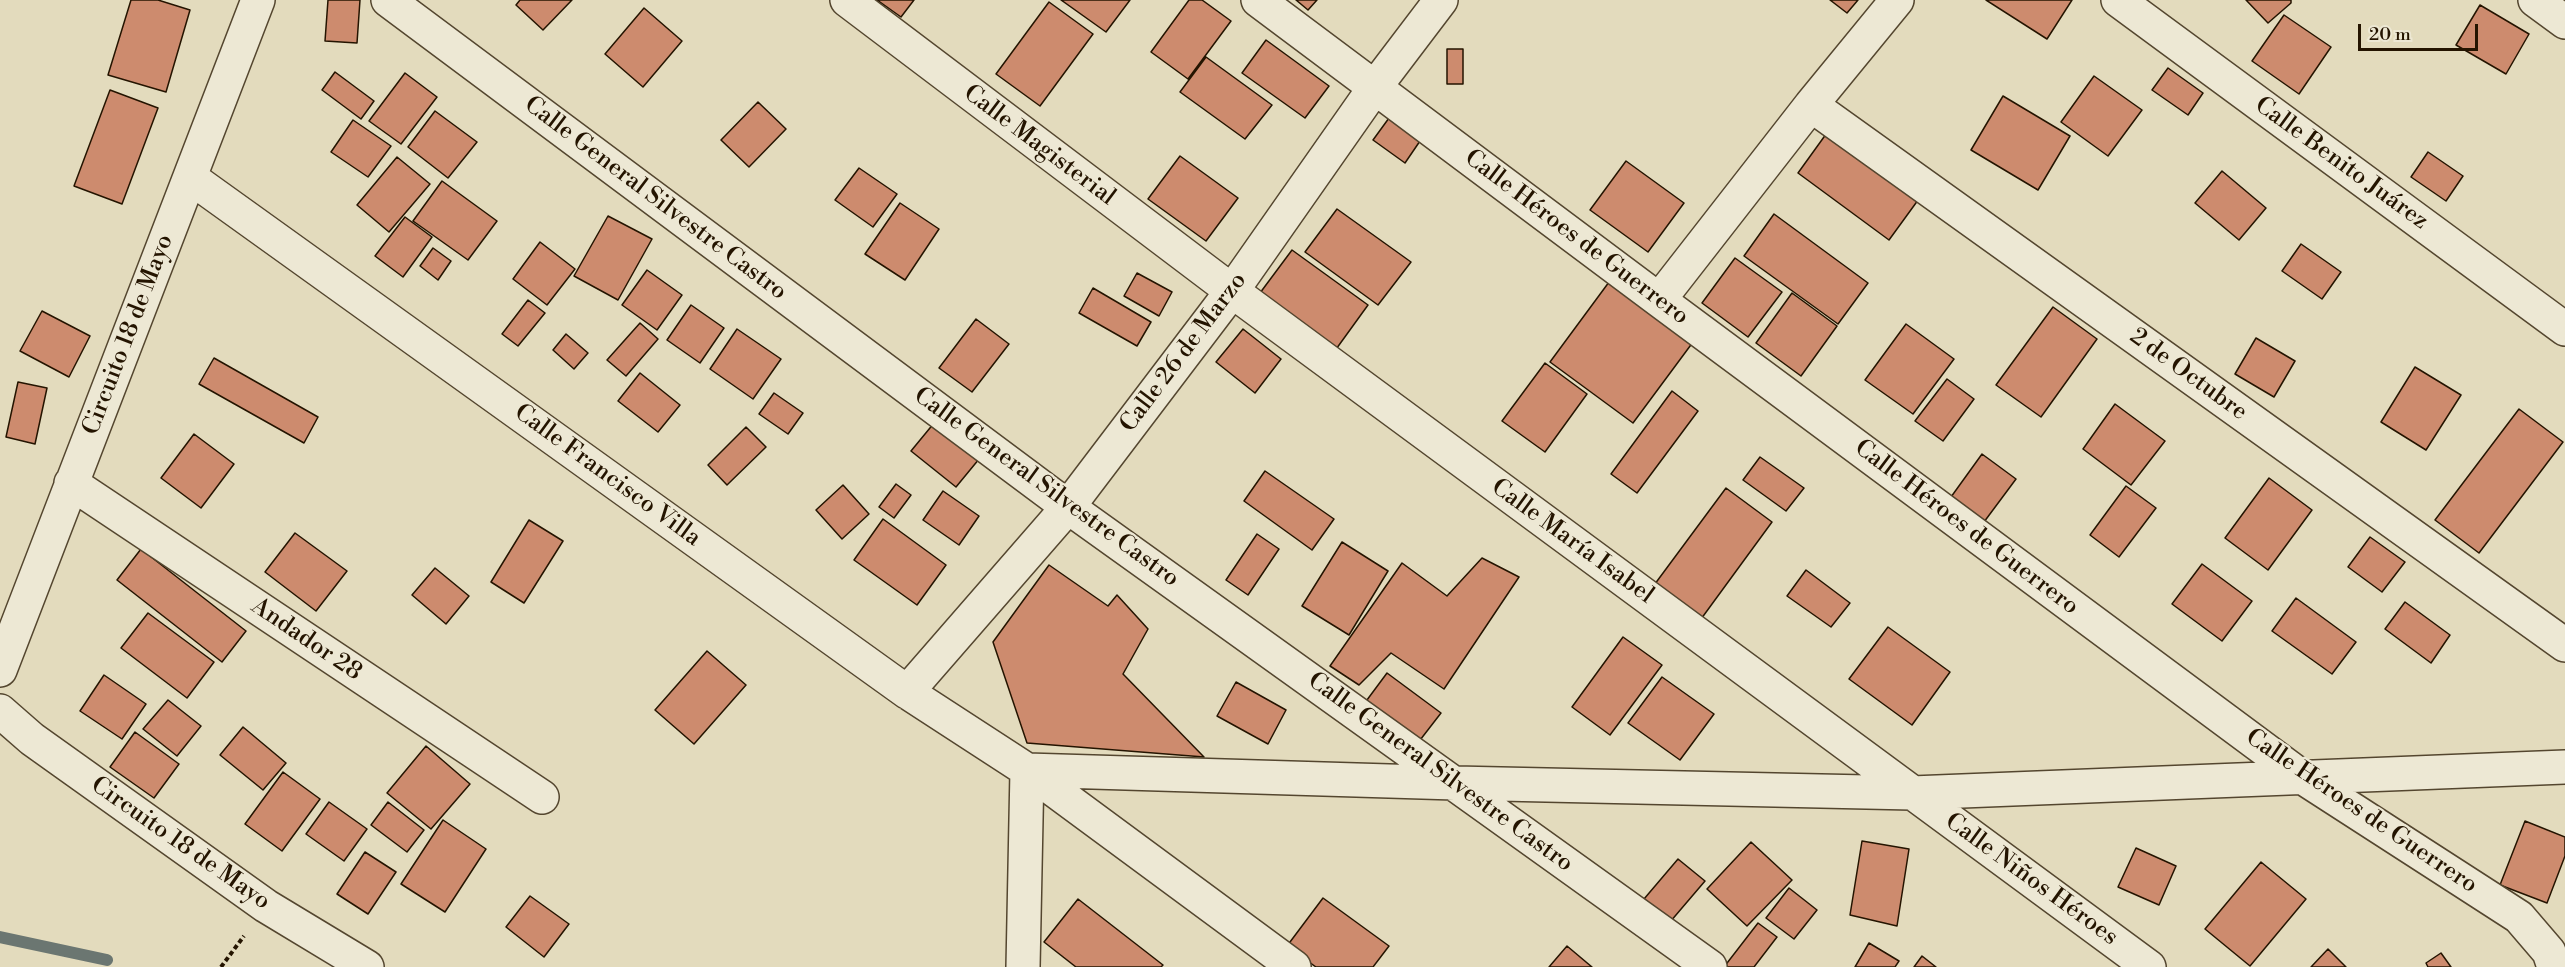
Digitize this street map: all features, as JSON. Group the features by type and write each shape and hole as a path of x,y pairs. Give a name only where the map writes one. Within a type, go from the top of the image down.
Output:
{"street":[{"name":"Circuito 18 de Mayo","path":"0,670 258,0"},
{"name":"Calle General Silvestre Castro","path":"388,0 1068,507 1710,967"},
{"name":"Calle Magisterial","path":"847,0 1232,291"},
{"name":"Calle Héroes de Guerrero","path":"1258,0 2302,777 2519,917 2550,952 2554,967"},
{"name":"Calle 26 de Marzo","path":"907,692 1068,507 1232,291 1375,87 1441,0"},
{"path":"1659,300 1811,105 1897,0"},
{"name":"Calle Benito Juárez","path":"2118,0 2565,329"},
{"path":"2535,0 2565,22"},
{"name":"2 de Octubre","path":"1811,105 2565,645"},
{"name":"Calle Francisco Villa","path":"191,178 907,692 1027,770 1294,967"},
{"name":"Calle María Isabel","path":"1232,291 1912,793"},
{"name":"Andador 28","path":"71,483 542,797"},
{"name":"Circuito 18 de Mayo","path":"0,711 32,739 266,906 368,967"},
{"path":"1023,967 1027,770 1455,783 1912,793 2565,767"},
{"name":"Calle Niños Héroes","path":"1912,793 2149,967"}],"building":[{"path":"131,0 158,0 190,10 166,92 108,75"},
{"path":"328,0 360,0 357,43 325,41"},
{"path":"520,0 572,0 543,30 516,5"},
{"path":"877,0 914,0 901,17"},
{"path":"1061,0 1130,0 1106,32"},
{"path":"1189,0 1202,0 1231,21 1188,79 1151,52"},
{"path":"1296,0 1317,0 1308,10"},
{"path":"1830,0 1858,0 1847,13"},
{"path":"1986,0 2072,0 2047,39"},
{"path":"2246,0 2291,0 2291,3 2268,23"},
{"path":"1049,2 1093,34 1040,106 996,74"},
{"path":"2480,5 2529,34 2506,74 2456,45"},
{"path":"644,8 682,41 643,87 605,54"},
{"path":"2284,15 2331,47 2299,94 2252,61"},
{"path":"1266,40 1329,86 1305,118 1242,73"},
{"path":"1447,49 1463,49 1463,84 1447,84"},
{"path":"1206,57 1272,105 1245,139 1180,92"},
{"path":"2168,68 2203,93 2188,115 2152,90"},
{"path":"335,72 374,101 361,119 322,90"},
{"path":"405,73 437,97 401,144 369,121"},
{"path":"2094,76 2142,110 2108,156 2061,122"},
{"path":"110,90 158,108 122,204 74,186"},
{"path":"2003,96 2070,136 2038,190 1971,150"},
{"path":"758,102 786,129 749,167 721,140"},
{"path":"435,111 477,142 448,178 408,147"},
{"path":"1389,118 1420,141 1405,163 1373,140"},
{"path":"353,120 391,146 368,177 331,152"},
{"path":"1829,130 1921,196 1889,240 1798,173"},
{"path":"2428,152 2463,176 2446,201 2411,177"},
{"path":"1180,156 1238,198 1206,241 1148,199"},
{"path":"397,157 430,184 389,232 357,205"},
{"path":"1626,161 1684,203 1648,252 1590,210"},
{"path":"859,168 897,194 873,227 835,200"},
{"path":"2222,171 2266,208 2239,240 2195,203"},
{"path":"442,181 497,221 468,260 413,221"},
{"path":"900,203 939,229 905,280 865,254"},
{"path":"1337,209 1411,262 1378,305 1305,252"},
{"path":"1774,214 1868,283 1838,324 1744,256"},
{"path":"608,216 652,239 618,300 574,276"},
{"path":"405,217 432,237 403,277 375,256"},
{"path":"540,242 575,269 547,305 513,279"},
{"path":"2301,244 2341,272 2322,299 2282,271"},
{"path":"433,248 451,261 438,280 420,266"},
{"path":"1292,250 1368,305 1334,352 1257,297"},
{"path":"1735,258 1782,292 1748,337 1702,303"},
{"path":"647,270 682,295 657,330 622,305"},
{"path":"1137,273 1172,292 1159,316 1124,296"},
{"path":"1612,278 1696,338 1633,423 1550,362"},
{"path":"1093,288 1151,322 1137,346 1079,313"},
{"path":"1792,293 1837,326 1801,376 1756,343"},
{"path":"528,300 545,313 518,346 502,334"},
{"path":"691,305 724,328 700,363 667,340"},
{"path":"2053,307 2097,339 2041,417 1996,385"},
{"path":"42,311 90,336 69,377 20,351"},
{"path":"976,319 1009,344 972,392 939,368"},
{"path":"640,323 658,339 626,376 607,360"},
{"path":"1906,324 1954,359 1913,414 1865,380"},
{"path":"737,329 781,359 753,399 710,369"},
{"path":"1243,329 1281,359 1255,393 1216,362"},
{"path":"566,334 588,353 574,369 553,350"},
{"path":"2256,338 2295,361 2274,397 2235,374"},
{"path":"214,358 318,417 304,443 199,384"},
{"path":"1545,363 1587,394 1545,452 1502,421"},
{"path":"2415,367 2461,395 2426,450 2381,422"},
{"path":"640,373 680,405 658,432 618,401"},
{"path":"1947,379 1974,399 1943,441 1915,421"},
{"path":"18,382 47,388 35,444 6,437"},
{"path":"1672,391 1698,411 1637,493 1611,474"},
{"path":"774,393 803,413 788,434 759,414"},
{"path":"2115,404 2165,441 2131,485 2083,449"},
{"path":"2519,409 2563,442 2479,553 2435,520"},
{"path":"939,417 984,453 956,487 911,451"},
{"path":"746,427 766,447 727,485 708,465"},
{"path":"194,434 234,464 201,508 161,478"},
{"path":"1982,454 2016,479 1984,522 1951,497"},
{"path":"1760,457 1804,488 1786,511 1743,480"},
{"path":"1265,471 1334,519 1312,550 1244,501"},
{"path":"2269,478 2312,510 2268,570 2225,538"},
{"path":"896,484 911,495 894,518 879,507"},
{"path":"843,485 869,514 842,539 816,510"},
{"path":"2126,486 2156,508 2119,557 2090,535"},
{"path":"1726,488 1772,522 1693,630 1646,596"},
{"path":"943,491 979,516 959,545 923,520"},
{"path":"883,519 946,565 917,605 854,560"},
{"path":"529,520 563,541 524,603 491,582"},
{"path":"295,533 347,571 316,611 265,572"},
{"path":"1257,534 1279,549 1248,595 1226,580"},
{"path":"2370,537 2405,562 2382,592 2348,567"},
{"path":"1342,542 1388,571 1349,635 1302,606"},
{"path":"141,549 246,631 222,662 117,580"},
{"path":"1482,558 1519,577 1444,689 1391,653 1359,685 1330,666 1402,563 1447,596"},
{"path":"2202,564 2252,601 2222,641 2172,604"},
{"path":"1049,565 1108,606 1117,595 1148,629 1123,674 1204,757 1027,743 993,642"},
{"path":"435,568 469,596 446,624 412,595"},
{"path":"1806,570 1850,603 1831,627 1787,596"},
{"path":"2296,598 2356,642 2332,674 2272,631"},
{"path":"2405,602 2450,635 2431,663 2385,629"},
{"path":"148,613 214,662 187,698 121,648"},
{"path":"1888,627 1950,672 1912,725 1849,679"},
{"path":"1623,637 1662,665 1610,735 1572,707"},
{"path":"707,651 746,685 694,744 655,710"},
{"path":"1387,673 1441,713 1417,744 1364,704"},
{"path":"104,675 146,704 122,739 80,711"},
{"path":"1662,677 1714,714 1680,760 1628,723"},
{"path":"1236,682 1286,710 1268,744 1217,716"},
{"path":"168,700 201,726 177,756 143,729"},
{"path":"243,727 286,763 263,790 220,755"},
{"path":"135,732 179,764 154,798 110,767"},
{"path":"426,746 470,784 431,829 387,793"},
{"path":"283,772 320,799 282,851 245,824"},
{"path":"329,802 367,829 344,861 306,834"},
{"path":"388,802 424,830 407,852 371,825"},
{"path":"443,820 486,849 445,912 401,884"},
{"path":"2525,821 2565,837 2565,856 2547,903 2500,885"},
{"path":"1862,841 1909,849 1897,926 1850,915"},
{"path":"1751,842 1792,880 1747,926 1707,889"},
{"path":"2136,848 2176,866 2159,905 2118,887"},
{"path":"365,852 396,872 368,914 337,894"},
{"path":"1678,859 1705,881 1670,922 1644,899"},
{"path":"2261,862 2306,899 2250,966 2205,929"},
{"path":"1789,888 1817,910 1794,939 1766,918"},
{"path":"530,896 569,924 544,957 506,927"},
{"path":"1323,898 1389,946 1373,967 1316,967 1287,946"},
{"path":"1078,899 1163,965 1161,967 1076,967 1044,942"},
{"path":"1758,923 1777,937 1754,967 1724,967"},
{"path":"1869,943 1899,961 1895,967 1855,967"},
{"path":"1567,946 1592,967 1549,967"},
{"path":"2328,949 2346,967 2311,967"},
{"path":"2441,953 2451,967 2428,967 2426,963"},
{"path":"1922,956 1936,967 1914,967"}],"waterway":[{"path":"0,937 107,960"}]}
